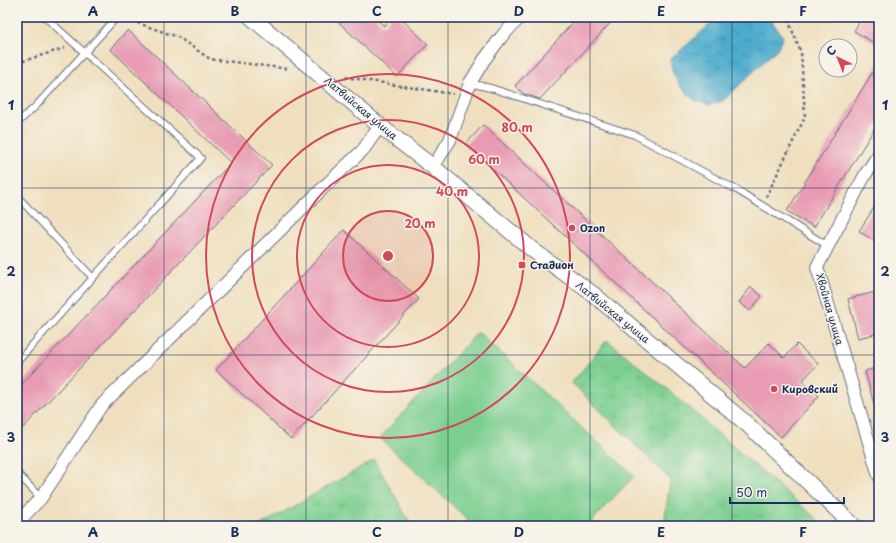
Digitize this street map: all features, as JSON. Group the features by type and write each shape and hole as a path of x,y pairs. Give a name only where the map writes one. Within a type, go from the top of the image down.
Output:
{"street":[{"name":"Латвийская улица","path":"251,17 380,126 434,167 534,251 594,294 730,410 854,526"},
{"path":"434,167 450,140 470,83 488,54 520,17"},
{"path":"17,523 41,498 101,406 324,186 363,150 380,126"},
{"name":"Хвойная улица","path":"879,154 865,175 817,267 879,476"}],"lane":[{"path":"17,362 201,158 45,17"},
{"path":"17,123 35,107 85,54 117,17"},
{"path":"470,83 494,89 635,135 737,190 828,246"},
{"path":"17,196 93,278"},
{"path":"17,473 41,498"}],"path":[{"path":"762,206 805,117 801,53 787,17"},
{"path":"125,19 178,37 210,59 296,70"},
{"path":"17,63 75,45"},
{"path":"342,76 465,96"}],"green space":[{"path":"478,332 634,476 587,526 475,526 380,438"},
{"path":"607,340 668,390 825,526 664,526 670,479 572,383"},
{"path":"374,460 412,526 259,526"}],"water":[{"path":"718,17 769,17 783,37 778,48 723,101 709,105 694,100 680,86 673,73 670,60"}],"building":[{"path":"333,17 374,17 384,26 391,17 399,17 428,44 397,77"},
{"path":"578,17 616,17 540,99 524,94 515,86"},
{"path":"862,17 879,17 879,46 854,31"},
{"path":"128,30 272,165 23,428 17,423 17,389 231,163 110,49"},
{"path":"879,62 879,121 814,227 787,211"},
{"path":"483,125 745,368 769,343 784,358 797,344 818,364 802,381 819,396 781,437 466,144"},
{"path":"879,200 879,244 859,231"},
{"path":"344,230 419,299 291,439 216,370"},
{"path":"751,287 762,296 750,311 739,302"},
{"path":"879,291 879,333 858,338 848,299"},
{"path":"879,367 879,407 875,408 865,371"}],"place":[{"name":"Ozon","path":"572,228"},
{"name":"Стадион","path":"522,265"},
{"name":"Кировский","path":"774,389"}]}
